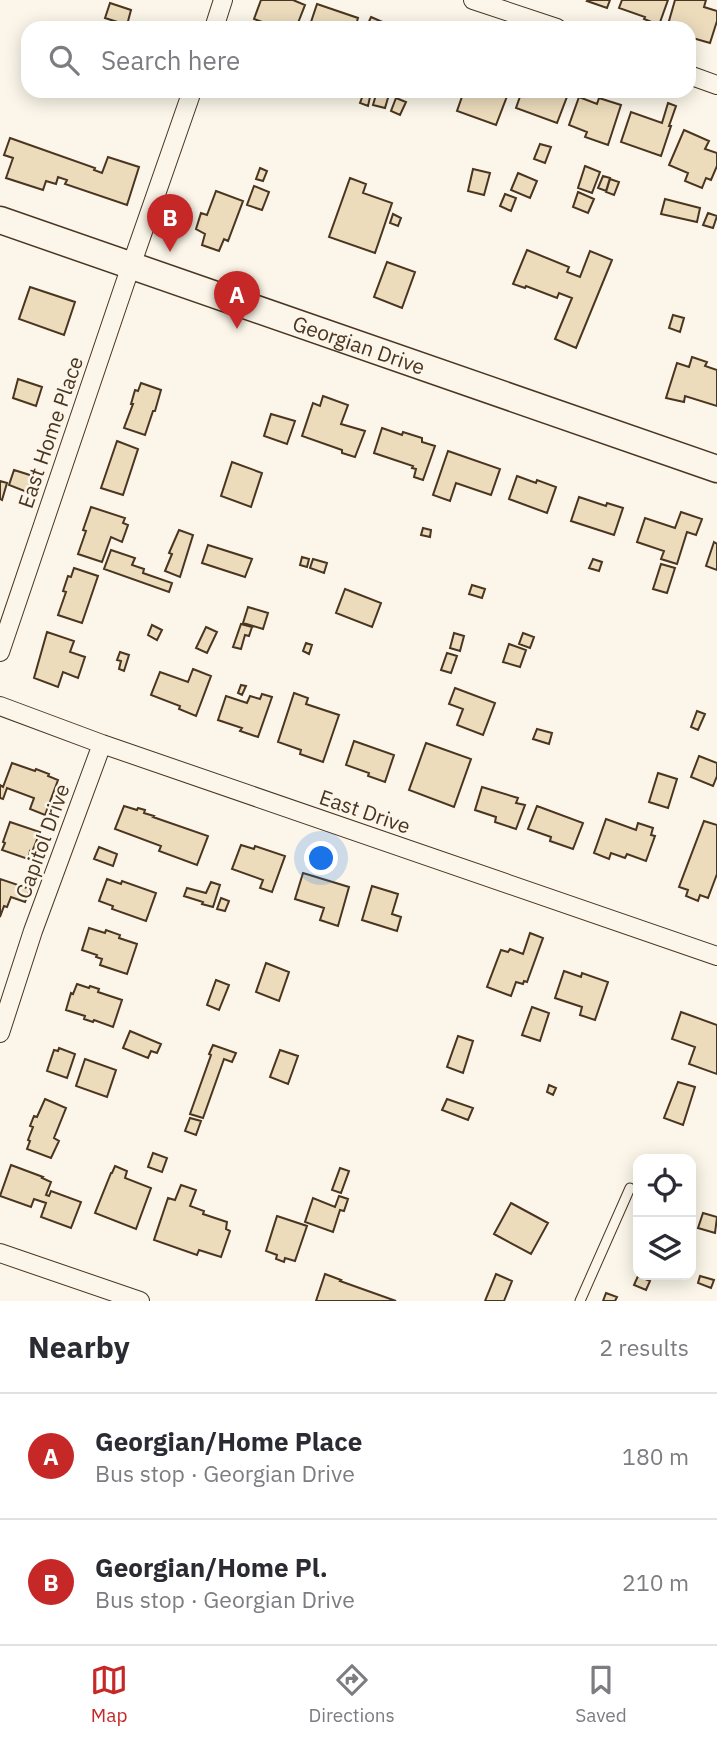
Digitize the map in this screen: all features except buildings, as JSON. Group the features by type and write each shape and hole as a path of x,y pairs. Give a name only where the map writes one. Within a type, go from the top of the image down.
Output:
{"street":[{"path":"216,21 223,0"},
{"path":"473,0 527,8 546,21"},
{"path":"696,78 717,85"},
{"name":"East Home Place","path":"0,652 190,98"},
{"name":"Georgian Drive","path":"0,220 717,469"},
{"name":"East Drive","path":"0,706 102,744 717,956"},
{"name":"Capitol Drive","path":"0,1033 33,931 102,744"},
{"path":"0,1253 140,1301"}],"lane":[{"path":"580,1301 630,1188"}],"place":[{"name":"Georgian/Home Pl.","path":"170,252"},
{"name":"Georgian/Home Place","path":"237,329"}]}
